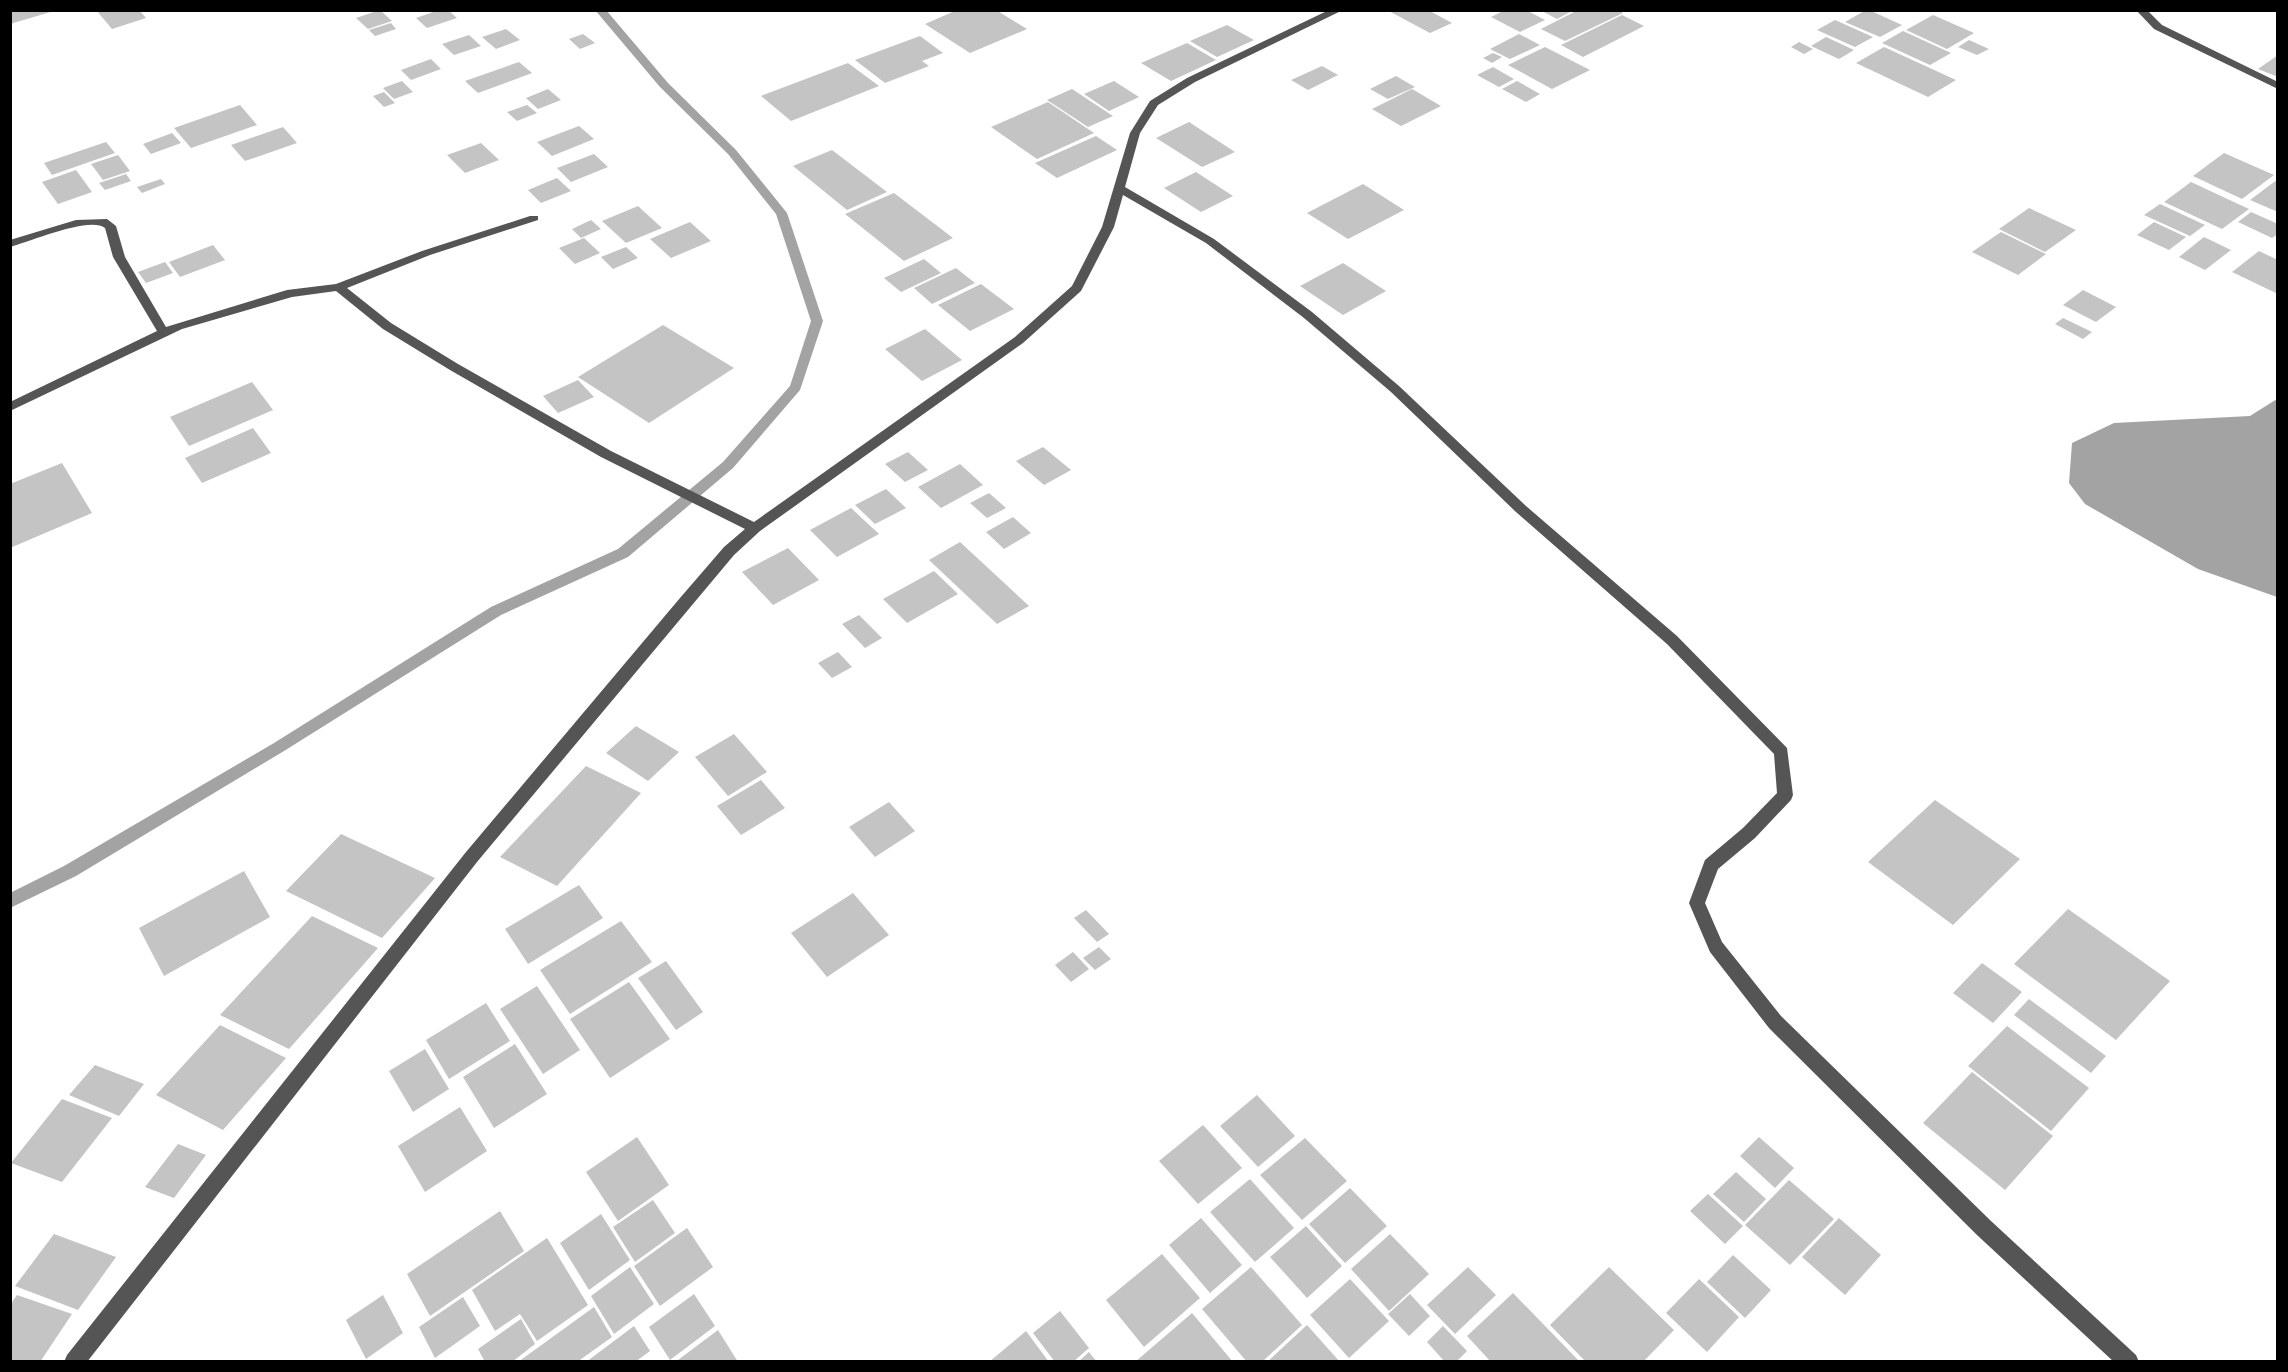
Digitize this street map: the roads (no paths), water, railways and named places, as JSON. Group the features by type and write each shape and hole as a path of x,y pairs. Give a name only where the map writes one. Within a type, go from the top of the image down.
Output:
{"street":[{"path":"74,1362 184,1226 388,961 576,728 729,551 755,528 1018,340 1077,288 1108,227 1135,134 1154,103 1191,80 1338,10"},
{"path":"2141,10 2158,27 2277,86"},
{"path":"1119,188 1210,241 1308,315 1395,389 1521,509 1671,640 1782,752 1785,795 1749,833 1711,865 1697,903 1716,947 1775,1022 1984,1228 2128,1362"},
{"path":"10,407 178,326 291,293 338,287 426,254 534,218"},
{"path":"10,244 76,223 103,221 110,226 119,257 164,333"},
{"path":"338,287 387,326 454,368 606,454 755,528"}],"waterway":[{"path":"10,901 70,871 279,747 496,611 623,553 728,465 796,387 817,321 781,213 732,152 664,85 600,10"}]}
